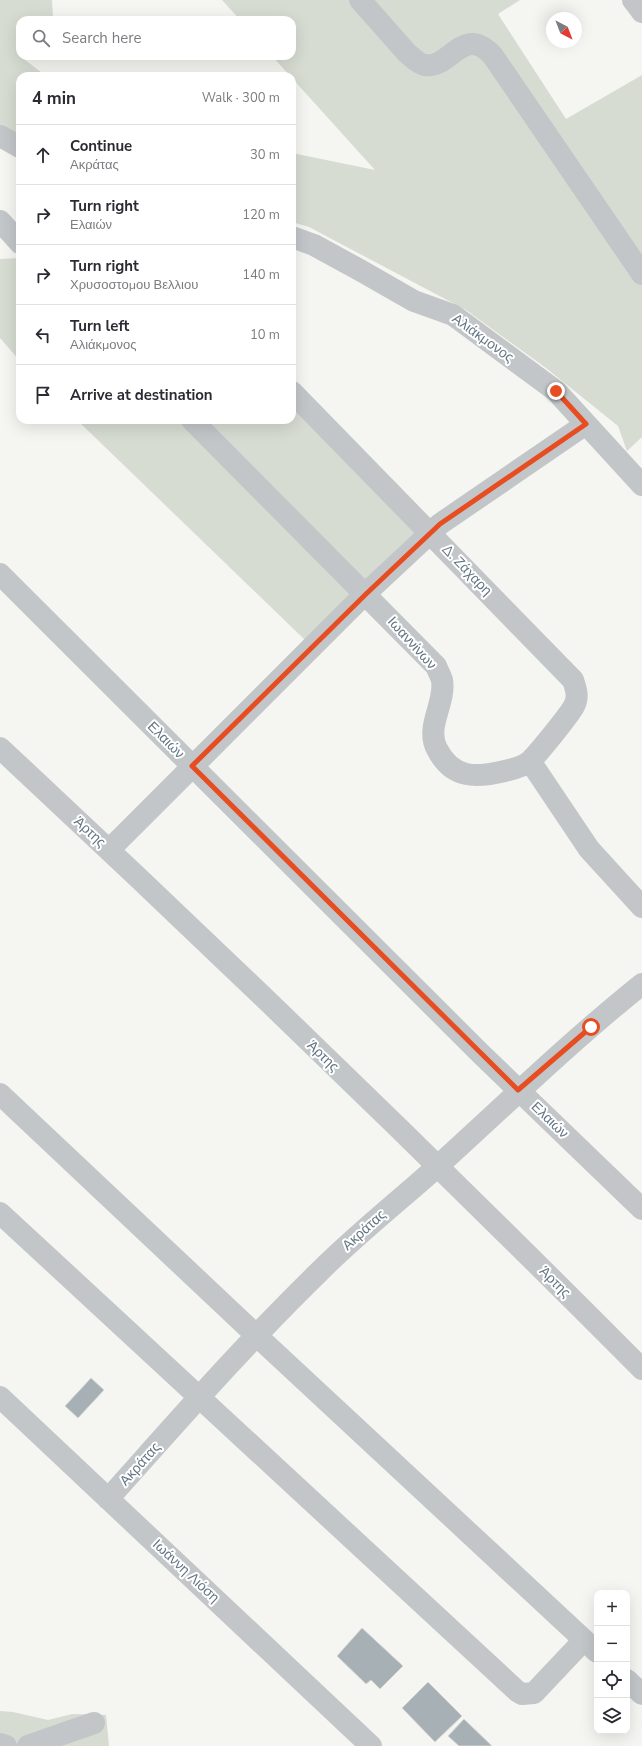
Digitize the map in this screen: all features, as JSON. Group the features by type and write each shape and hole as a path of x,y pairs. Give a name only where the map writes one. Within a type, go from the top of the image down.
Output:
{"street":[{"path":"360,0 407,53 425,65 436,63 460,48 471,44 484,46 493,56 642,274"},
{"path":"633,0 642,12"},
{"path":"0,136 16,144"},
{"path":"0,221 16,239"},
{"name":"Αλιάκμονος","path":"296,238 314,245 414,301 453,315 556,391 642,485"},
{"name":"Δ. Ζάχαρη","path":"296,396 573,680 577,692 574,706 530,761"},
{"name":"Ιωαννίνων","path":"196,424 436,666 442,680 442,693 433,728 436,748 450,767 467,776 491,774 518,768 530,761"},
{"path":"109,850 366,594 440,524 586,424"},
{"name":"Ελαιών","path":"0,574 518,1090 642,1208"},
{"name":"Άρτης","path":"0,748 109,850 438,1166 642,1370"},
{"path":"530,761 589,849 642,907"},
{"name":"Ακράτας","path":"108,1499 287,1304 354,1238 438,1166 518,1090 642,984"},
{"path":"0,1094 257,1336 591,1646 534,1693 522,1694 517,1691 199,1399 0,1213"},
{"name":"Ιωάννη Λιόση","path":"0,1396 371,1746"},
{"path":"630,1683 642,1694"},
{"path":"28,1746 94,1723"},
{"path":"0,1744 6,1746"}],"shaded area":[{"path":"0,0 52,0 53,16 16,16 16,60 25,60 41,72 16,72 16,133 0,125"},
{"path":"222,0 520,0 498,14 566,119 642,75 642,437 627,451 618,426 546,368 466,310 309,227 296,223 296,154 375,170 296,83 296,72 286,72 276,60 296,60 296,16 236,16"},
{"path":"16,258 16,356 0,338 0,259"},
{"path":"296,387 427,524 306,641 81,424 296,424"},
{"path":"0,1711 13,1712 48,1720 72,1714 106,1715 109,1746 0,1746"}],"building":[{"path":"91,1378 104,1390 78,1418 65,1406"},
{"path":"362,1628 403,1666 380,1689 371,1680 366,1684 337,1656"},
{"path":"428,1682 462,1716 435,1742 402,1708"},
{"path":"464,1719 492,1746 459,1746 448,1736"}],"route":[{"path":"556,391 586,424 440,524 366,594 192,766 518,1090 591,1027"}]}
